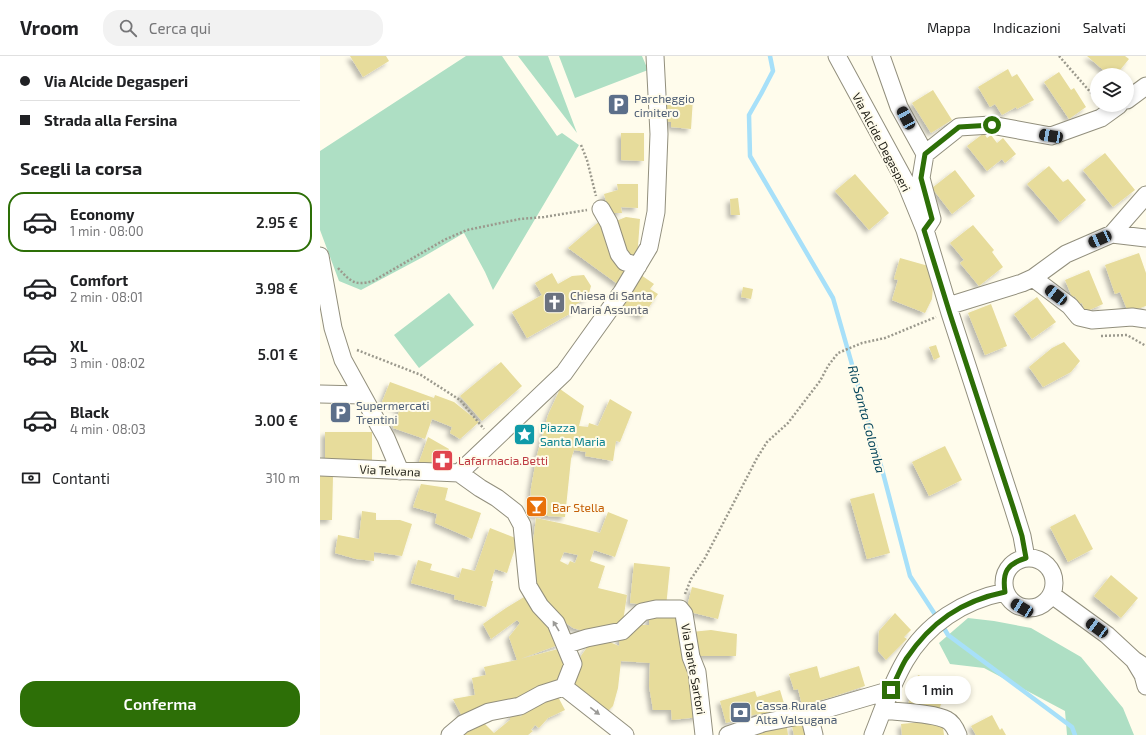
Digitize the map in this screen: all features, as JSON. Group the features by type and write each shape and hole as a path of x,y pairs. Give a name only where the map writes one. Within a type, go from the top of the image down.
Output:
{"street":[{"path":"564,687 573,664 556,623 540,606 528,586 522,525 515,512 497,498 459,473 564,372 622,292 649,247 656,212 659,134 655,56"},
{"name":"Via Alcide Degasperi","path":"837,56 905,181 924,230 1013,507 1022,536 1026,558"},
{"path":"881,56 899,106 925,154 959,127 992,125 1051,136 1101,118 1109,112"},
{"path":"1134,95 1146,86"},
{"name":"Via Alcide Degasperi","path":"924,230 932,219 921,178 925,154"},
{"path":"948,306 1022,283 1033,278 1066,254 1112,234 1146,195"},
{"path":"601,210 609,223 619,254 625,262 638,266"},
{"path":"1112,234 1146,238"},
{"path":"320,256 324,298 343,360 386,438 400,471"},
{"path":"1033,278 1070,306 1079,317 1092,320 1132,317 1146,319"},
{"path":"320,394 362,395"},
{"name":"Via Telvana","path":"320,467 459,473"},
{"path":"1026,558 1040,560 1051,568 1055,581 1052,595 1044,604 1033,608 1022,608 1012,602 1005,592 1004,580 1007,570 1015,561 1026,558"},
{"path":"873,735 891,690 905,661 930,629 950,613 959,608 987,596 1005,592"},
{"path":"1052,595 1107,635 1140,664 1146,686"},
{"name":"Via Dante Sartori","path":"566,644 622,631 642,612 656,609 680,609 684,614 691,657 697,672 704,735"},
{"path":"450,735 463,724 490,712 520,706 542,694 564,687"},
{"path":"564,687 625,735"},
{"path":"728,735 763,723 809,714 891,690"},
{"path":"883,710 935,716 948,720 956,729 958,735"},
{"path":"809,714 814,735"}],"path":[{"path":"1059,56 1096,99 1096,110 1093,121"},
{"path":"336,264 351,281 362,284 374,280 444,240 467,230 592,209 601,210 581,145"},
{"path":"680,609 690,579 705,558 757,458 767,442 788,423 820,381 828,366 838,353 862,343 886,338 935,318 948,306"},
{"path":"357,350 421,375 460,400 484,428 489,445"}],"green space":[{"path":"466,56 502,56 557,136 562,133 579,145 493,290 464,233 361,290 339,281 320,230 320,151"},
{"path":"518,56 548,56 577,133"},
{"path":"559,56 642,56 648,70 575,98"},
{"path":"449,293 474,325 419,368 394,335"},
{"path":"968,618 1031,628 1081,657 1123,708 1134,735 1067,735 1065,711 984,668 950,664 939,643"}],"building":[{"path":"350,56 386,56 389,61 363,77"},
{"path":"1087,56 1125,56 1129,59 1122,68 1101,68"},
{"path":"1008,69 1012,77 1017,74 1034,100 1017,109 1016,107 1002,115 995,104 990,107 978,87"},
{"path":"1059,72 1071,90 1074,88 1086,107 1069,119 1044,82"},
{"path":"933,90 952,120 931,133 912,103"},
{"path":"674,97 693,98 691,129 671,127 671,122 663,121 665,101 673,102"},
{"path":"621,133 644,133 644,161 621,160"},
{"path":"984,133 987,138 991,135 997,143 1003,138 1016,154 1005,163 1002,159 987,171 967,146"},
{"path":"1105,153 1135,190 1113,207 1083,170"},
{"path":"1049,166 1063,182 1068,179 1086,200 1060,222 1027,184"},
{"path":"955,170 975,196 952,214 932,188"},
{"path":"855,174 889,213 869,230 835,191"},
{"path":"617,184 638,184 638,208 621,207 622,213 609,213 604,194 618,190"},
{"path":"738,198 740,215 731,215 730,199"},
{"path":"626,217 640,219 637,259 620,250 611,223"},
{"path":"602,219 627,265 619,285 568,248"},
{"path":"973,225 994,250 992,252 1003,267 979,286 960,263 964,260 950,243"},
{"path":"1139,253 1146,273 1146,306 1128,312 1120,292 1115,294 1105,265"},
{"path":"900,258 932,267 932,299 925,313 892,300 898,280 894,279"},
{"path":"1089,270 1103,304 1085,312 1082,303 1078,304 1075,296 1072,297 1065,280"},
{"name":"Chiesa di Santa Maria Assunta","path":"552,273 558,284 572,276 584,275 591,286 588,297 572,307 575,311 527,338 512,312 542,295 535,283"},
{"path":"641,275 654,284 650,289 658,294 642,317 623,306"},
{"path":"743,287 753,289 751,299 741,297"},
{"path":"1037,297 1056,322 1032,339 1014,314"},
{"path":"991,304 1007,346 985,355 968,313"},
{"path":"1064,342 1080,361 1071,372 1043,387 1029,367 1052,348"},
{"path":"936,345 940,357 934,360 929,347"},
{"path":"501,362 522,386 482,421 460,396"},
{"path":"390,382 434,398 435,395 454,402 479,422 460,439 450,433 452,427 432,419 425,439 393,428 400,409 382,402"},
{"path":"560,389 584,406 579,426 588,427 589,423 598,426 610,399 632,412 620,442 616,441 613,461 585,456 586,452 574,450 571,459 565,517 530,515 531,488 537,455 548,415"},
{"path":"325,432 372,432 372,462 325,462"},
{"path":"428,437 449,449 444,464 440,466 418,465"},
{"path":"945,446 962,480 929,496 912,462"},
{"path":"320,475 333,476 332,520 320,520"},
{"path":"421,484 448,488 445,500 481,513 472,539 435,523 437,514 413,507"},
{"path":"874,493 890,553 867,559 850,499"},
{"path":"362,511 376,513 376,520 400,520 412,524 402,556 374,552 374,561 356,559 335,553 338,535 359,539"},
{"path":"608,512 628,520 615,557 594,550 590,561 605,566 598,588 627,595 622,628 593,634 573,628 540,603 531,559 536,518 600,533","holes":["564,552 578,555 575,563 570,561 568,565 560,561"]},
{"path":"1075,514 1093,549 1068,562 1050,527"},
{"path":"490,528 518,539 507,573 495,569 486,607 454,599 455,595 411,583 418,560 432,564 430,570 459,578 462,568 475,571"},
{"path":"634,563 670,567 666,607 630,603"},
{"path":"1111,575 1138,598 1121,618 1094,596"},
{"path":"692,587 724,595 718,619 686,611"},
{"path":"529,594 538,608 534,613 553,625 561,644 520,659 562,648 569,667 565,679 530,698 464,720 453,699 475,695 472,678 486,675 484,667 517,660 509,637 520,623 517,620 491,639 483,624"},
{"path":"679,612 699,717 672,720 671,710 653,710 649,686 650,663 621,661 618,688 613,706 604,715 568,684 581,656 588,646 598,637 619,646 620,631 633,625 649,625 649,614"},
{"path":"895,613 911,630 904,637 907,639 886,660 878,651 879,631"},
{"path":"711,630 737,634 736,656 693,656 691,632"},
{"path":"817,666 820,678 859,666 865,686 802,705 798,689 794,690 789,674"},
{"path":"918,675 947,686 939,710 908,704"},
{"path":"780,690 786,710 758,718 757,714 726,723 720,701 755,691 757,697"},
{"path":"555,691 565,710 548,718 539,728 535,725 531,730 533,731 528,735 464,735 480,719 494,733 510,720 510,717 516,711 521,717 528,703"},
{"path":"992,715 1000,730 1002,728 1006,735 976,735 971,726"},
{"path":"942,720 944,735 902,735 901,724"},
{"path":"804,724 808,735 794,735 792,726"},
{"path":"787,727 788,735 752,735 752,734"}],"waterway":[{"name":"Rio Santa Colomba","path":"770,56 773,71 749,115 750,156 833,298 883,473 910,576 938,619"},
{"name":"Rio Santa Colomba","path":"942,625 948,635 1072,727 1075,735"}],"place":[{"name":"Parcheggio cimitero","path":"619,105"},
{"name":"Chiesa di Santa Maria Assunta","path":"555,302"},
{"name":"Supermercati Trentini","path":"341,412"},
{"name":"Piazza Santa Maria","path":"525,434"},
{"name":"Lafarmacia.Betti","path":"442,460"},
{"name":"Bar Stella","path":"537,507"},
{"name":"Cassa Rurale Alta Valsugana","path":"740,712"}],"route":[{"path":"891,690 905,661 918,642 930,629 950,613 964,605 987,596 1005,592 1004,580 1007,570 1015,561 1026,558 1022,536 1013,507 924,230 932,219 921,178 925,154 959,127 992,125"}]}
